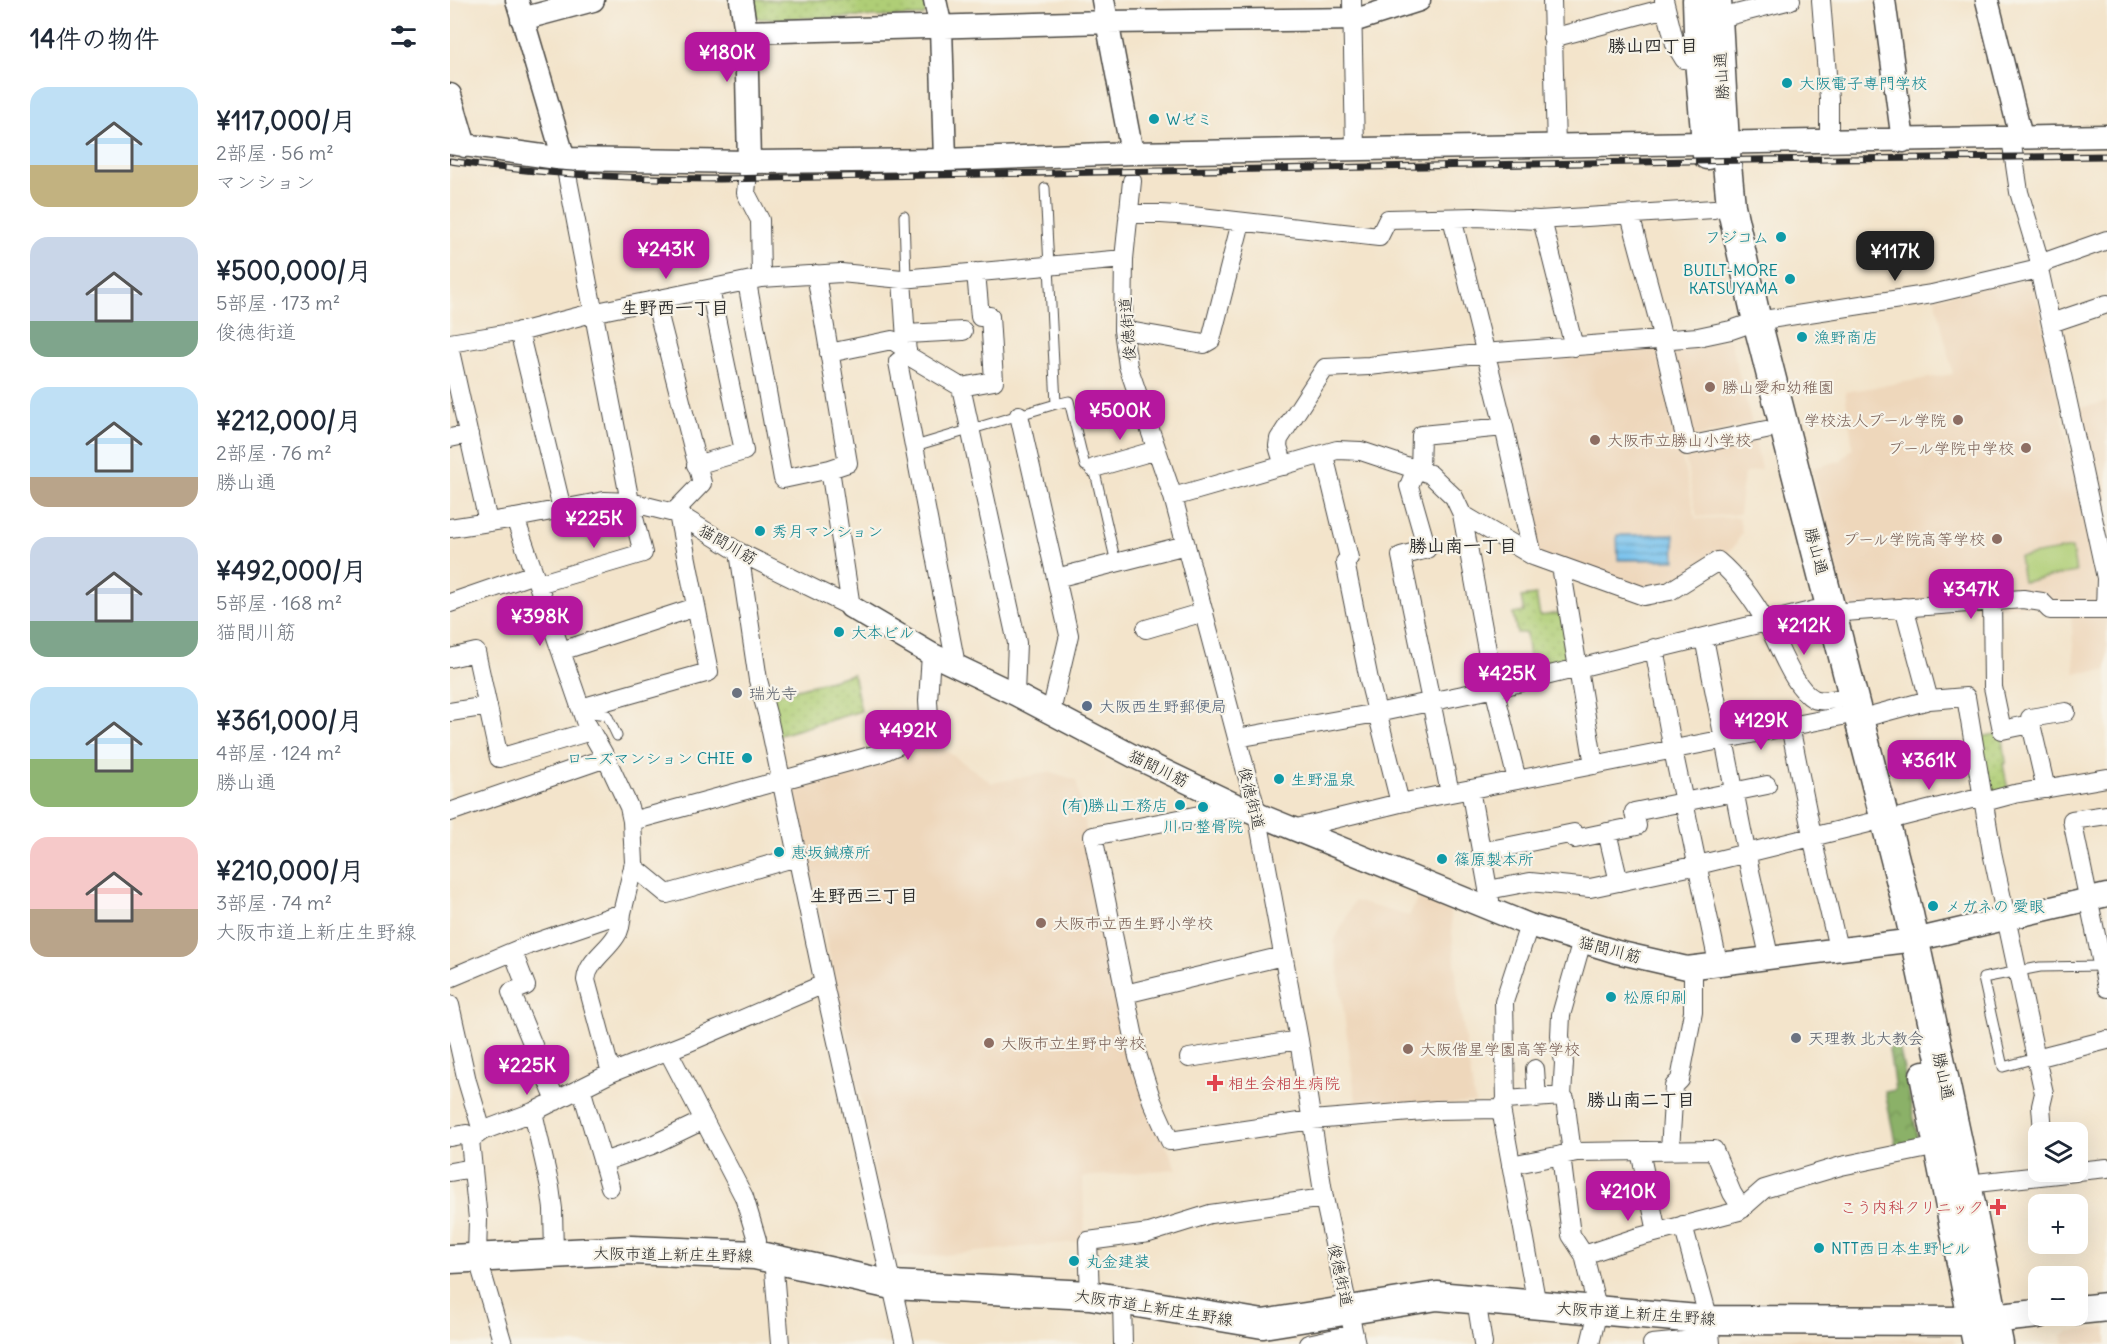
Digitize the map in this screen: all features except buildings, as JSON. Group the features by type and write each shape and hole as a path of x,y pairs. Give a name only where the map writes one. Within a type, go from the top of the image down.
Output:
{"main road":[{"name":"勝山通","path":"1710,5 1699,60 1715,144 1731,206 1766,430 1824,611"},
{"name":"勝山通","path":"1710,5 1715,144 1714,209 1749,323 1824,611 1846,711 1877,822 1967,1184 1986,1332"},
{"name":"勝山通","path":"1906,940 1938,1146 1986,1332"},
{"name":"大阪市道上新庄生野線","path":"464,1258 631,1250 764,1256 892,1285 1090,1295 1263,1324 1353,1329 1437,1296 1598,1311 1710,1332 1986,1332 2028,1317"},
{"path":"2088,1309 2107,1307"}],"street":[{"path":"450,603 643,553 630,502 564,159 519,9 592,0"},
{"path":"741,0 746,32 749,162 746,193 760,220 754,280 783,479 848,463 816,274"},
{"path":"935,0 941,28 945,160"},
{"path":"1103,0 1132,157"},
{"path":"1352,9 1359,19 1419,0"},
{"path":"1552,0 1556,146"},
{"path":"1710,5 1731,15 1791,0"},
{"path":"1821,0 1829,99 1829,140"},
{"path":"1884,0 1903,141"},
{"path":"1237,738 1377,713 1494,688 1654,648 1824,611 2023,599 2042,602 2050,610 2106,610 2106,578 2039,269 2039,259 2019,192 2016,137 1987,0"},
{"path":"1552,38 1665,4 1672,36 1684,59 1699,60"},
{"path":"746,32 1107,22 1352,9"},
{"path":"1352,9 1354,150"},
{"path":"450,95 458,145 564,159 749,162 945,160 2107,136"},
{"name":"俊徳街道","path":"1132,182 1124,258 1123,330 1128,366 1173,497 1237,738 1248,810 1283,956 1324,1197 1353,1329"},
{"path":"1128,214 1161,214 1379,237 1388,219 1542,220 1714,209"},
{"path":"1630,215 1687,446 1766,430"},
{"path":"1452,218 1504,427 1533,556"},
{"path":"1542,220 1574,347"},
{"path":"1123,330 1204,344 1211,340 1241,222"},
{"path":"1284,466 1278,446 1279,439 1325,368 1698,337 1749,323 1932,294 2039,269 2045,262 2107,240"},
{"path":"450,343 519,331 592,312 754,280 841,273 904,279 1124,258"},
{"path":"961,387 994,381 990,316 980,317 976,272"},
{"path":"904,279 906,346 898,362 956,665"},
{"path":"696,465 744,451 710,289"},
{"path":"583,707 709,672 676,514 702,483 655,300"},
{"path":"2051,323 2107,304"},
{"path":"519,331 562,509"},
{"path":"906,346 963,331"},
{"path":"829,353 892,340 906,346 961,387 1017,643 1015,694"},
{"path":"450,351 488,522"},
{"path":"1019,415 1069,635 1051,712"},
{"path":"1450,793 1401,556 1427,549 1409,486 1418,470 1420,435 1504,427"},
{"path":"450,438 469,434"},
{"path":"1094,468 1157,450"},
{"path":"1173,497 1337,450 1361,451 1430,474 1454,497 1462,514 1494,688 1517,780"},
{"path":"1324,455 1349,558 1345,562 1377,713 1400,803"},
{"path":"830,469 851,607"},
{"name":"猫間川筋","path":"450,528 604,501 630,502 676,514 739,552 851,607 931,654 1051,712 1135,757 1248,810 1293,829 1490,900 1529,925 1627,954 1693,968 1769,956 1906,940 2098,897"},
{"path":"1462,514 1533,556 1644,596 1670,591 1718,561 1731,573 1766,623 1791,671 1807,694 1846,711"},
{"path":"515,518 591,731 606,758 632,821 633,866 621,925 616,937 589,968 586,980 611,1073"},
{"path":"1056,578 1186,545"},
{"path":"739,552 758,680 768,717 824,984 904,1344"},
{"path":"1561,566 1594,765"},
{"path":"1992,600 1993,687 2002,730 2031,724"},
{"path":"561,651 696,607"},
{"path":"1904,607 1929,700"},
{"path":"1146,629 1204,612"},
{"path":"1704,638 1769,956"},
{"path":"1654,648 1718,963"},
{"path":"450,658 476,652 499,758 591,731"},
{"path":"632,821 878,754 930,731 928,701 931,654"},
{"path":"1293,829 1400,803 1724,740 1846,711 1966,697 2005,919 2044,1093 2041,1106 2042,1122"},
{"path":"450,712 488,706"},
{"path":"2046,789 2030,718 2066,712"},
{"path":"1790,726 1838,948"},
{"path":"450,812 606,758"},
{"path":"1470,789 1490,900 1530,882 1590,888 1698,865 1812,836 1984,799 2107,778"},
{"path":"1481,852 1574,833 1575,838 1637,826 1634,812 1767,785"},
{"path":"1248,810 1093,836 1138,1057 1152,1101 1170,1141 1312,1120 1503,1105 1562,1096"},
{"path":"2105,975 2098,897 2072,820 2107,815"},
{"path":"1607,832 1619,882"},
{"path":"633,866 667,894 797,857"},
{"path":"450,978 566,931 622,913"},
{"path":"1529,925 1504,1002 1503,1105 1511,1165 1536,1305"},
{"path":"1582,941 1562,1015 1560,1036 1564,1063 1562,1096 1565,1099 1571,1235 1584,1256 1598,1311 1590,1344"},
{"path":"513,952 526,986 512,992 556,1101"},
{"path":"1125,994 1283,956"},
{"path":"1670,1150 1674,1086 1680,1080 1693,1012 1693,968"},
{"path":"450,1137 466,1134 476,1136 533,1112 611,1073 824,984"},
{"path":"450,1005 467,1081 476,1136 473,1168 478,1219 464,1258 503,1344"},
{"path":"1189,1058 1299,1040"},
{"path":"2036,1058 2107,1040"},
{"path":"668,1051 744,1197 764,1256 780,1344"},
{"path":"1535,1069 1537,1099"},
{"path":"581,1088 610,1187"},
{"path":"533,1112 550,1187 554,1253"},
{"path":"603,1162 652,1145 704,1120"},
{"path":"1584,1256 1657,1232 1742,1209 1764,1189 1841,1166 1938,1146"},
{"path":"1511,1165 1567,1154 1714,1150 1732,1193 1742,1209"},
{"path":"1640,1151 1657,1232"},
{"path":"450,1172 473,1168"},
{"path":"2088,1170 2107,1168"},
{"path":"1967,1184 2028,1176"},
{"path":"1090,1295 1088,1241 1149,1233 1210,1215 1324,1197"},
{"path":"1652,1344 1694,1340 1710,1332 1683,1225"},
{"path":"1476,1299 1483,1344"},
{"path":"1122,1301 1123,1344"},
{"path":"1308,1344 1353,1329"}],"lane":[{"path":"1045,188 1056,404"},
{"path":"904,216 904,279"},
{"path":"915,446 1069,402 1084,466 1094,468 1116,563"},
{"path":"583,707 591,712 607,715 616,736"},
{"path":"2036,1058 2003,1067 1983,978 2040,966 2105,975"}],"shaded area":[{"name":"学校法人プール学院","path":"2032,275 2101,599 2095,606 1846,607 1812,468 1840,461 1853,448 1845,392 1953,374 1935,298"},
{"name":"勝山愛和幼稚園","path":"1730,340 1752,424 1689,439 1670,349"},
{"name":"大阪市立勝山小学校","path":"1657,349 1696,519 1739,517 1742,533 1734,547 1721,557 1686,577 1645,591 1537,553 1494,363 1497,359"},
{"path":"2107,402 2107,531 2100,531 2074,409"},
{"path":"1755,441 1761,469 1744,474 1739,514 1697,517 1685,458"},
{"path":"2071,615 2107,615 2107,670 2075,673"},
{"name":"大阪市立生野中学校","path":"934,742 992,783 1051,772 1076,780 1144,1098 1177,1169 1083,1177 1085,1241 935,1256 891,1257 861,1098 792,784"},
{"name":"大阪偕星学園高等学校","path":"1419,896 1450,910 1458,994 1475,1103 1357,1108 1334,942 1354,901 1409,916"},
{"path":"2107,1327 2107,1344 2064,1344 2062,1335 2070,1331"},
{"path":"1744,1339 1952,1339 1957,1344 1738,1344"}],"green space":[{"path":"750,0 926,0 928,9 923,16 760,19 752,12"},
{"path":"2072,548 2076,572 2023,582 2019,557"},
{"path":"1536,595 1540,616 1564,612 1569,665 1531,674 1526,633 1517,633 1513,614 1524,612 1521,597"},
{"path":"853,674 861,711 776,736 767,697"},
{"path":"1996,734 2003,738 2006,763 2003,764 2008,791 1984,795 1975,738"},
{"path":"1898,1041 1918,1138 1916,1143 1896,1146 1885,1092 1895,1090 1889,1049"}],"water":[{"path":"1674,534 1675,560 1618,560 1617,535"}],"railway":[{"path":"450,161 584,175 719,179 1747,160 2107,156"}],"place":[{"name":"大阪電子専門学校","path":"1787,83"},
{"name":"Wゼミ","path":"1154,119"},
{"name":"フジコム","path":"1781,237"},
{"name":"BUILT-MORE KATSUYAMA","path":"1790,279"},
{"name":"漁野商店","path":"1802,337"},
{"name":"勝山愛和幼稚園","path":"1710,387"},
{"name":"学校法人プール学院","path":"1958,420"},
{"name":"大阪市立勝山小学校","path":"1595,440"},
{"name":"プール学院中学校","path":"2026,448"},
{"name":"秀月マンション","path":"760,531"},
{"name":"プール学院高等学校","path":"1997,539"},
{"name":"大本ビル","path":"839,632"},
{"name":"瑞光寺","path":"737,693"},
{"name":"大阪西生野郵便局","path":"1087,706"},
{"name":"ローズマンション CHIE","path":"747,758"},
{"name":"生野温泉","path":"1279,779"},
{"name":"(有)勝山工務店","path":"1180,805"},
{"name":"川口整骨院","path":"1203,807"},
{"name":"恵坂鍼療所","path":"779,852"},
{"name":"篠原製本所","path":"1442,859"},
{"name":"メガネの 愛眼","path":"1933,906"},
{"name":"大阪市立西生野小学校","path":"1041,923"},
{"name":"松原印刷","path":"1611,997"},
{"name":"天理教 北大教会","path":"1796,1038"},
{"name":"大阪市立生野中学校","path":"989,1043"},
{"name":"大阪偕星学園高等学校","path":"1408,1049"},
{"name":"相生会相生病院","path":"1215,1083"},
{"name":"こう内科クリニック","path":"1998,1207"},
{"name":"NTT西日本生野ビル","path":"1819,1248"},
{"name":"丸金建装","path":"1074,1261"}],"district":[{"name":"勝山四丁目","path":"1653,45"},
{"name":"生野西一丁目","path":"675,307"},
{"name":"勝山南一丁目","path":"1463,545"},
{"name":"生野西三丁目","path":"864,895"},
{"name":"勝山南二丁目","path":"1641,1099"}]}
